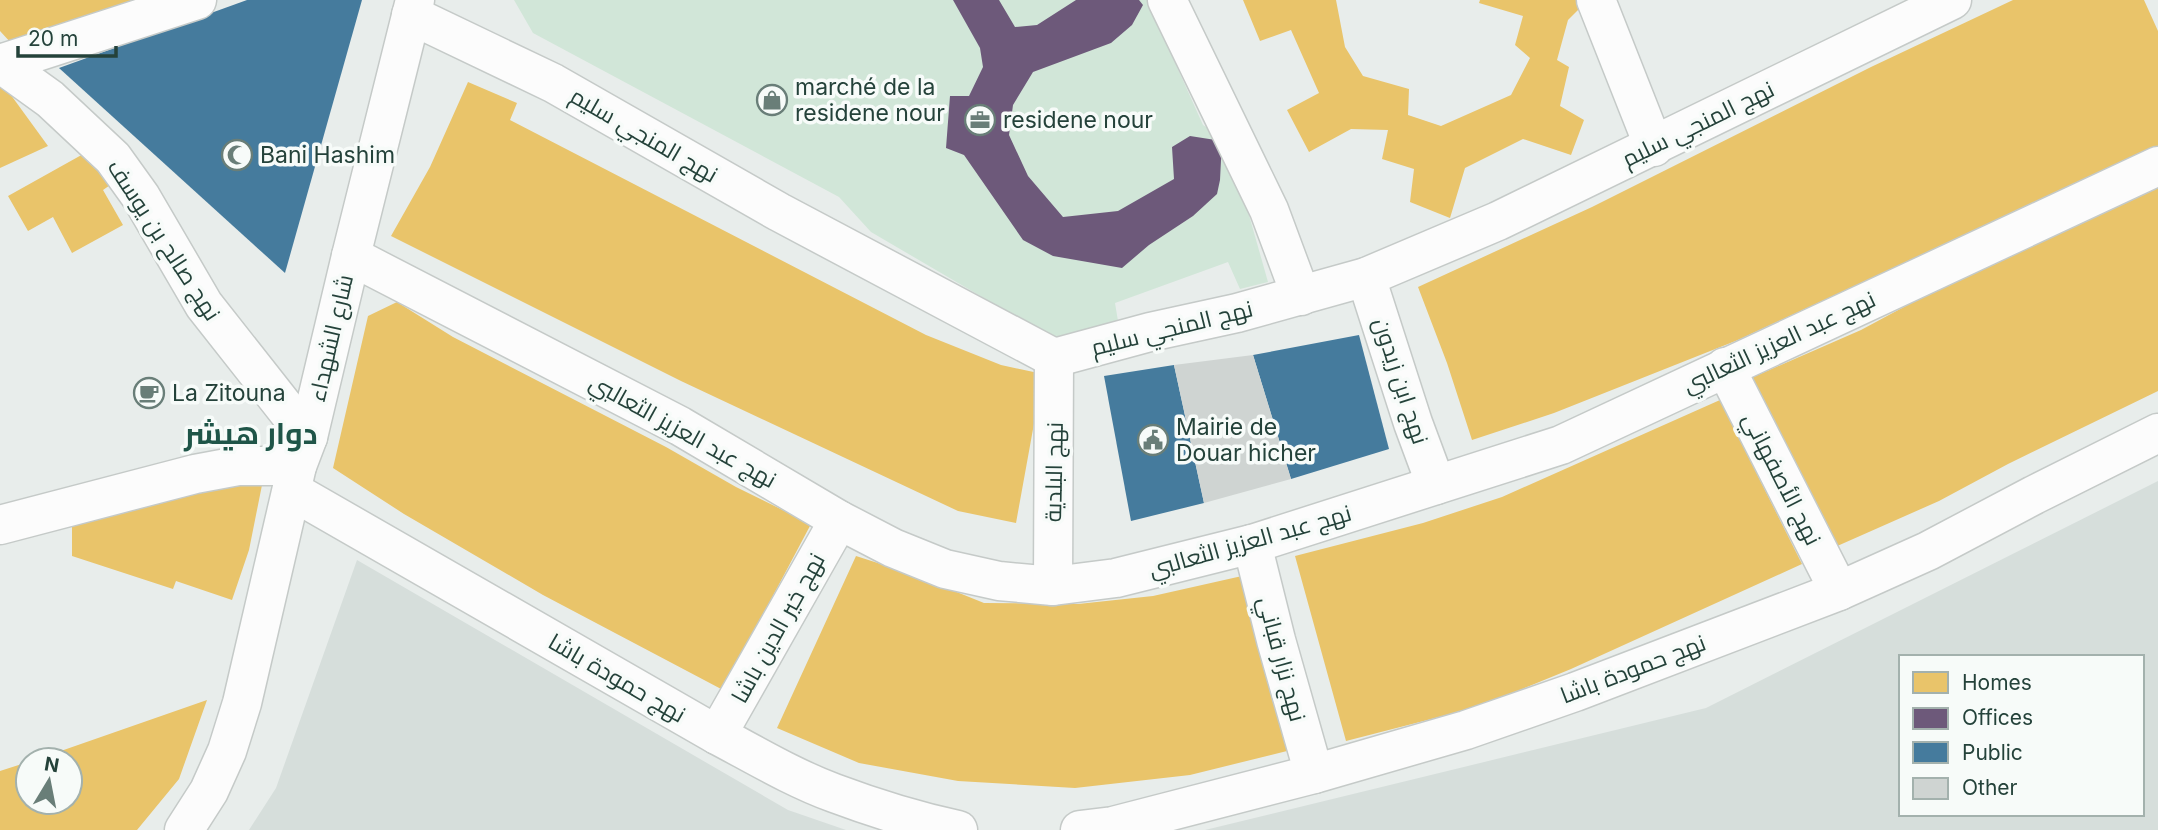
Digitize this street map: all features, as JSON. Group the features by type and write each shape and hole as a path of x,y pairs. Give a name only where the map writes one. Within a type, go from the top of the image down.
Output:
{"street":[{"path":"0,63 197,0"},
{"path":"1167,0 1269,209 1301,296"},
{"path":"1596,0 1654,147"},
{"name":"نهج المنجي سليم","path":"413,8 553,83 779,212 1054,358 1366,278 1499,221 1952,0"},
{"name":"شارع الشهداء","path":"184,830 209,791 227,751 242,703 413,8"},
{"name":"نهج صالح بن يوسف","path":"0,63 50,99 113,158 141,197 299,465"},
{"name":"نهج عبد العزيز الثعالبي","path":"351,256 680,426 839,520 893,548 945,569 999,582 1053,586 1116,578 1252,544 1560,445 2158,166"},
{"name":"نهج ابن زيدون","path":"1366,278 1436,485"},
{"name":"نهج البلدية","path":"1053,586 1054,358"},
{"name":"نهج الأصفهاني","path":"1725,367 1839,591"},
{"name":"نهج حمودة باشا","path":"1080,830 1113,826 1314,774 1490,722 1588,687 1839,591 1928,551 2158,433"},
{"path":"0,525 195,474 239,466 299,465"},
{"name":"نهج حمودة باشا","path":"299,465 717,735 832,792 890,813 958,830"},
{"name":"نهج خير الدين باشا","path":"717,735 839,520"},
{"name":"نهج نزار قباني","path":"1252,544 1314,774"}],"shaded area":[{"path":"2158,481 2158,830 1205,830 1706,708"},
{"path":"357,560 788,810 846,830 249,830 276,788"}],"green space":[{"name":"residene nour","path":"514,0 1147,0 1203,125 1228,141 1268,282 1240,289 1228,262 1115,303 1119,327 1052,338 871,232 839,197 533,33"}],"building: Homes":[{"path":"0,0 148,1 85,16 12,44 0,31"},
{"path":"1243,0 1336,0 1345,47 1363,76 1409,89 1408,115 1441,126 1511,95 1530,58 1515,45 1523,16 1479,3 1480,0 1588,0 1568,20 1557,60 1569,67 1560,106 1584,120 1571,155 1523,139 1465,168 1450,218 1410,202 1414,169 1382,159 1388,130 1351,129 1309,152 1287,110 1319,93 1291,30 1260,41"},
{"path":"2013,0 2144,0 2158,31 2158,146 1738,340 1554,413 1472,440 1418,287 1592,207 1871,67"},
{"path":"0,80 48,146 0,168"},
{"path":"468,82 517,103 510,120 926,335 1001,365 1043,374 1016,523 958,511 681,381 391,236 430,167"},
{"path":"94,148 113,183 103,190 123,225 72,253 53,217 28,231 8,196"},
{"path":"2158,187 2158,391 1939,501 1826,551 1751,378 1861,330 1928,294"},
{"path":"397,302 453,337 811,524 723,690 543,595 404,514 333,468 368,316"},
{"path":"1720,400 1802,564 1571,669 1478,707 1346,741 1295,556 1423,523 1502,497"},
{"path":"263,480 249,550 232,600 176,581 173,589 72,556 72,518"},
{"path":"856,556 912,574 984,603 1078,604 1153,596 1242,576 1287,751 1190,775 1075,788 958,781 859,763 777,728"},
{"path":"207,700 179,779 137,830 0,830 0,771 14,766 14,816 84,816 84,746 75,746"}],"building: Offices":[{"name":"residene nour","path":"953,0 999,0 1015,27 1037,25 1076,0 1139,0 1143,5 1132,25 1111,43 1033,72 1013,105 1009,135 1028,176 1063,217 1118,211 1174,179 1172,147 1190,136 1222,141 1217,194 1193,216 1149,245 1122,268 1053,256 1023,240 964,155 946,148 950,96 969,96 983,67 980,48"}],"building: Public":[{"name":"Bani Hashim","path":"247,0 362,0 285,273 59,68"},
{"path":"1359,335 1389,449 1291,479 1253,355"},
{"name":"Mairie de Douar hicher","path":"1174,365 1204,503 1131,521 1104,376"}],"building: Other":[{"path":"1253,355 1291,479 1204,503 1174,365"}],"place":[{"name":"marché de la residene nour","path":"772,100"},
{"name":"residene nour","path":"980,120"},
{"name":"Bani Hashim","path":"237,155"},
{"name":"La Zitouna","path":"149,393"},
{"name":"Mairie de Douar hicher","path":"1153,440"}],"district":[{"name":"دوار هيشر","path":"251,434"}]}
